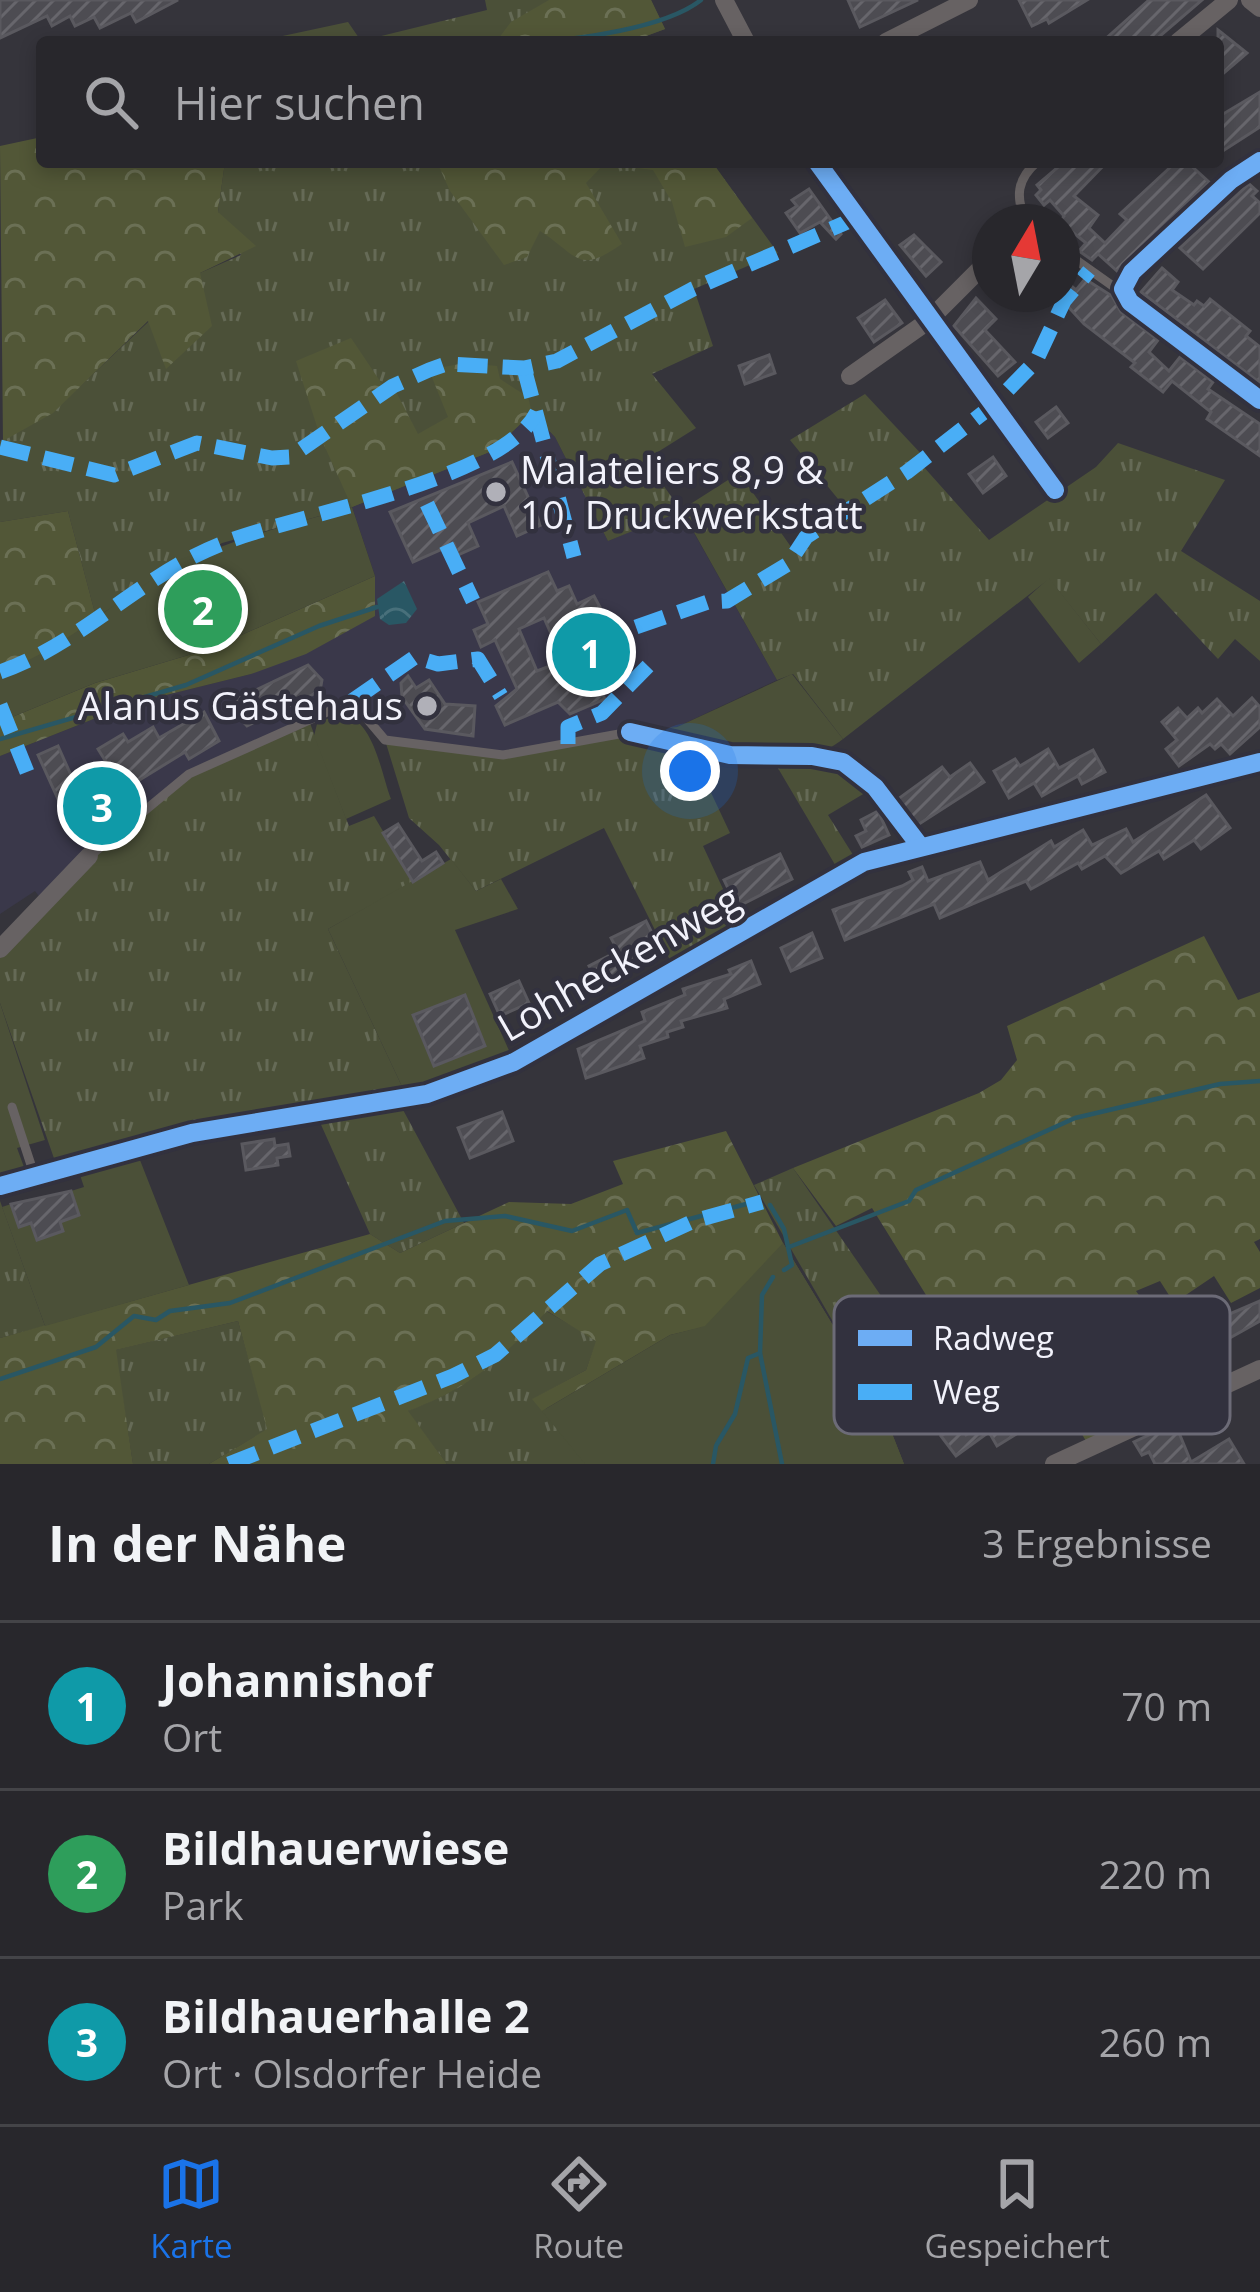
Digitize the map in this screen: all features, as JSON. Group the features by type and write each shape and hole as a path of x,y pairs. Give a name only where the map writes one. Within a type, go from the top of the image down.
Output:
{"street":[{"path":"724,0 743,36"},
{"path":"898,36 969,0"},
{"path":"1185,36 1229,0"},
{"path":"1250,0 1260,8"},
{"path":"1260,160 1231,180 1132,272 1124,294 1260,400"},
{"path":"821,168 1054,490"},
{"path":"850,376 928,321 972,277"},
{"name":"Lohheckenweg","path":"0,1186 192,1133 427,1094 514,1062 864,862 1260,762"},
{"path":"0,949 89,856"},
{"path":"1230,1383 1260,1369"},
{"path":"1054,1464 1119,1434"}],"lane":[{"path":"1021,204 1018,194 1030,168"},
{"path":"1080,263 1124,294"},
{"path":"89,856 189,774 352,700 385,740 492,755 630,732"},
{"path":"12,1107 34,1174"}],"shaded area":[{"path":"532,413 555,437 608,541 681,510 777,680 677,727 515,755 385,740 351,701 272,732 44,903 35,891 0,914 0,756 134,703 251,674 375,576 352,507 492,451"}],"green space":[{"path":"485,0 651,0 665,29 646,36 381,36 487,10"},
{"path":"549,0 651,0 665,29 646,36 500,36 511,22"},
{"path":"348,22 358,36 283,36"},
{"path":"36,138 36,168 224,168 218,212 256,246 200,273 212,326 166,369 148,321 53,413 3,441 0,146"},
{"path":"224,168 716,168 778,253 694,289 713,346 652,374 696,428 645,460 681,510 739,473 796,554 806,537 847,510 790,440 865,394 925,458 922,465 989,540 1096,467 1118,443 1225,480 1181,551 1260,601 1260,661 1235,639 1218,659 1156,593 1101,644 1049,579 843,739 793,674 777,680 682,511 608,541 555,437 532,413 492,451 352,507 222,543 96,617 68,511 0,522 0,441 53,412 200,273 241,255 218,212"},
{"path":"440,168 600,168 586,183 622,244 587,260 540,231 527,257 504,265 450,191"},
{"path":"637,168 716,168 752,218 726,237 685,247 672,202 653,170"},
{"path":"351,338 386,390 393,386 418,434 448,417 429,370 464,363 497,366 500,379 528,397 532,413 492,451 352,507 320,436 296,361"},
{"path":"352,507 375,576 212,648 95,683 0,722 0,672 43,653 139,588 205,553"},
{"path":"68,511 96,617 49,654 0,672 0,522"},
{"path":"375,576 375,616 306,654 251,674 134,703 0,756 0,722 95,683 212,648"},
{"path":"1049,578 1101,644 1079,663 1028,597"},
{"path":"792,674 843,739 821,752 796,758 740,758 630,732 677,727"},
{"path":"339,713 351,717 368,735 391,799 346,819 314,736 317,724"},
{"path":"308,718 349,826 374,816 413,882 328,929 406,1095 402,1108 464,1223 400,1253 370,1234 314,1109 56,1164 0,1003 0,953 75,869 189,774"},
{"path":"630,732 690,748 730,833 703,846 743,932 675,970 604,828 476,891 439,845 409,818 385,740 492,755"},
{"path":"812,756 843,762 875,787 828,815 855,858 837,868 772,758"},
{"path":"451,859 476,891 501,879 518,909 455,930 511,1055 406,1095 328,929"},
{"path":"1204,936 1238,1000 1260,992 1260,1239 1254,1242 1260,1252 1260,1288 1231,1303 1214,1276 1184,1296 1170,1296 1160,1281 1136,1291 1140,1296 927,1296 872,1208 836,1226 793,1168 1001,1080 1017,1060 1007,1026"},
{"path":"0,1003 45,1140 17,1148 24,1167 0,1176"},
{"path":"726,1131 783,1243 834,1327 834,1416 704,1327 670,1335 542,1411 532,1399 586,1370 596,1341 547,1311 484,1370 408,1411 447,1464 209,1464 267,1429 238,1321 116,1350 133,1464 0,1464 0,1338 370,1234 400,1253 509,1202 571,1204 623,1184 613,1161"},
{"path":"138,1155 189,1285 45,1326 2,1207 11,1204 20,1227 79,1215 71,1191 84,1187 78,1169"},
{"path":"793,1168 881,1296 834,1296 834,1323 754,1185"},
{"path":"0,1201 45,1326 0,1338"},
{"path":"783,1243 834,1327 834,1434 892,1434 904,1464 585,1464 542,1411 670,1335 705,1326"},
{"path":"546,1311 597,1340 586,1370 533,1399 623,1464 447,1464 407,1411 484,1370"},
{"path":"238,1321 268,1429 209,1464 133,1464 115,1350"},
{"path":"860,1434 892,1434 904,1464"}],"water":[{"path":"404,581 417,609 406,623 389,625 380,619 377,599"}],"building":[{"path":"0,0 178,0 136,22 131,13 100,28 94,17 75,26 70,16 52,26 47,16 0,38"},
{"path":"848,0 918,0 860,27"},
{"path":"1019,0 1087,0 1049,23 1047,19 1032,26"},
{"path":"1149,0 1202,0 1160,36 1109,36"},
{"path":"1218,30 1247,53 1224,73 1224,36 1218,36"},
{"path":"1260,92 1260,127 1224,150 1224,113"},
{"path":"1057,168 1101,168 1074,196 1098,215 1089,228 1105,243 1127,220 1120,214 1170,168 1194,168 1209,182 1117,271 1098,254 1092,260 1080,252 1086,243 1080,238 1080,204 1050,200 1043,204 1036,195 1041,190 1037,185"},
{"path":"1249,184 1257,191 1252,196 1260,203 1260,213 1203,269 1180,248"},
{"path":"809,189 841,234 836,239 820,222 800,233 786,213 797,206 792,200"},
{"path":"914,235 941,262 926,276 900,245"},
{"path":"1162,268 1178,282 1172,290 1194,305 1197,301 1204,306 1210,299 1250,331 1246,336 1260,347 1260,383 1141,292"},
{"path":"1085,279 1112,296 1121,312 1158,340 1149,352 1169,371 1180,357 1213,382 1208,389 1260,424 1260,456 1207,419 1211,412 1172,381 1163,392 1131,367 1135,363 1073,312 1080,312 1080,285"},
{"path":"885,300 902,323 874,342 858,318"},
{"path":"972,303 972,312 989,312 996,319 985,330 1015,362 998,376 954,326"},
{"path":"769,355 775,373 745,384 739,366"},
{"path":"1056,407 1068,423 1048,438 1036,422"},
{"path":"993,457 1006,476 983,493 969,474"},
{"path":"512,462 541,525 517,536 504,506 468,523 478,546 458,555 454,544 413,562 390,512"},
{"path":"548,572 557,591 569,586 577,604 594,596 627,658 593,673 605,699 570,714 558,702 505,725 496,706 517,689 495,640 481,647 474,630 488,624 478,602","holes":["544,618 563,661 537,671 519,629"]},
{"path":"308,665 322,680 320,691 247,726 234,712 235,700"},
{"name":"Alanus Gästehaus","path":"408,676 416,688 429,680 445,704 475,706 473,736 425,729 402,697 401,683"},
{"path":"1252,698 1260,707 1260,727 1230,754 1221,744 1215,749 1210,744 1179,766 1166,749 1177,740 1162,722 1178,708 1187,718 1198,708 1202,713 1217,699 1233,716"},
{"path":"204,712 219,741 189,759 185,752 120,792 130,803 93,834 71,807 63,810 38,755 58,746 83,802 114,775 98,749 123,734 128,742 153,727 159,738"},
{"path":"1048,749 1059,768 1093,750 1105,772 1082,784 1078,776 1042,796 1034,783 1009,798 994,771 1015,759 1020,766"},
{"path":"970,763 984,782 916,826 898,799 942,767 950,777"},
{"path":"1206,795 1230,828 1201,849 1194,840 1164,859 1159,851 1121,873 1105,856 1082,869 1078,863 1031,889 1026,881 940,918 934,904 845,940 833,910 902,886 913,880 909,872 922,867 928,881 980,862 988,880 1051,841 1054,847 1083,830 1092,845 1126,829 1133,842"},
{"path":"878,811 889,835 862,847 856,836 866,831 861,820"},
{"path":"398,824 422,861 436,852 443,863 413,882 383,833"},
{"path":"780,854 792,879 737,907 724,880"},
{"path":"646,921 660,949 600,987 589,966 618,951 611,938"},
{"path":"812,933 822,958 791,971 781,948"},
{"path":"751,961 760,984 724,999 727,1008 681,1021 683,1027 667,1032 668,1037 640,1046 644,1058 586,1078 578,1049 645,1021 642,1012 685,995 683,989 731,974 729,970"},
{"path":"519,981 529,1003 500,1016 490,994"},
{"path":"465,995 485,1046 434,1066 413,1015"},
{"path":"502,1112 513,1141 470,1158 458,1128"},
{"path":"274,1139 275,1146 288,1144 290,1156 277,1158 278,1165 246,1170 242,1144"},
{"path":"71,1191 79,1215 60,1222 63,1231 37,1240 31,1223 19,1227 11,1204"},
{"path":"1260,1301 1260,1321 1230,1338 1230,1314"},
{"path":"944,1434 986,1434 956,1456 941,1436"},
{"path":"990,1434 1016,1434 997,1446"},
{"path":"1151,1434 1180,1434 1191,1462 1229,1439 1244,1464 1155,1464 1149,1452 1142,1455 1134,1442"}],"waterway":[{"path":"587,36 644,25 701,0"},
{"path":"0,739 186,685 319,626 377,607"},
{"path":"789,1247 909,1201 916,1190 1075,1118 1220,1084 1260,1081"},
{"path":"0,1379 96,1347 134,1316 156,1320 170,1311 230,1303 445,1221 505,1216 572,1231 627,1210 637,1233 750,1203"},
{"path":"770,1205 784,1229 792,1265 784,1270"},
{"path":"717,1444 735,1414 748,1358 760,1353 762,1295 773,1277"},
{"path":"760,1353 782,1464"},
{"path":"713,1464 716,1446"}],"marked path":[{"path":"0,447 114,475 197,443 272,458 290,457 393,386 429,370 446,364 524,368 557,361 693,289 854,219"},
{"path":"636,627 708,602 727,601 788,564 806,537 907,472 992,406 1036,361 1064,301 1089,271"},
{"path":"524,368 574,557"},
{"path":"0,672 57,645 192,558 253,533 440,477 516,437 537,412"},
{"path":"427,504 473,601"},
{"path":"352,701 415,657 438,664 478,659 501,696"},
{"path":"568,744 568,727 602,713 648,666"},
{"path":"0,705 27,772"},
{"path":"229,1464 453,1376 495,1355 600,1264 694,1221 762,1202"}],"cycle path":[{"path":"1260,161 1231,180 1132,272 1123,289 1130,302 1260,400"},
{"path":"821,168 1055,490"},
{"path":"630,732 730,755 812,756 843,762 875,787 920,846"},
{"path":"0,1186 192,1133 427,1094 514,1062 864,862 1260,762"}],"place":[{"name":"Malateliers 8,9 & 10, Druckwerkstatt","path":"496,492"},
{"name":"Bildhauerwiese","path":"203,609"},
{"name":"Johannishof","path":"591,652"},
{"name":"Alanus Gästehaus","path":"427,706"},
{"name":"Bildhauerhalle 2","path":"102,806"}]}
